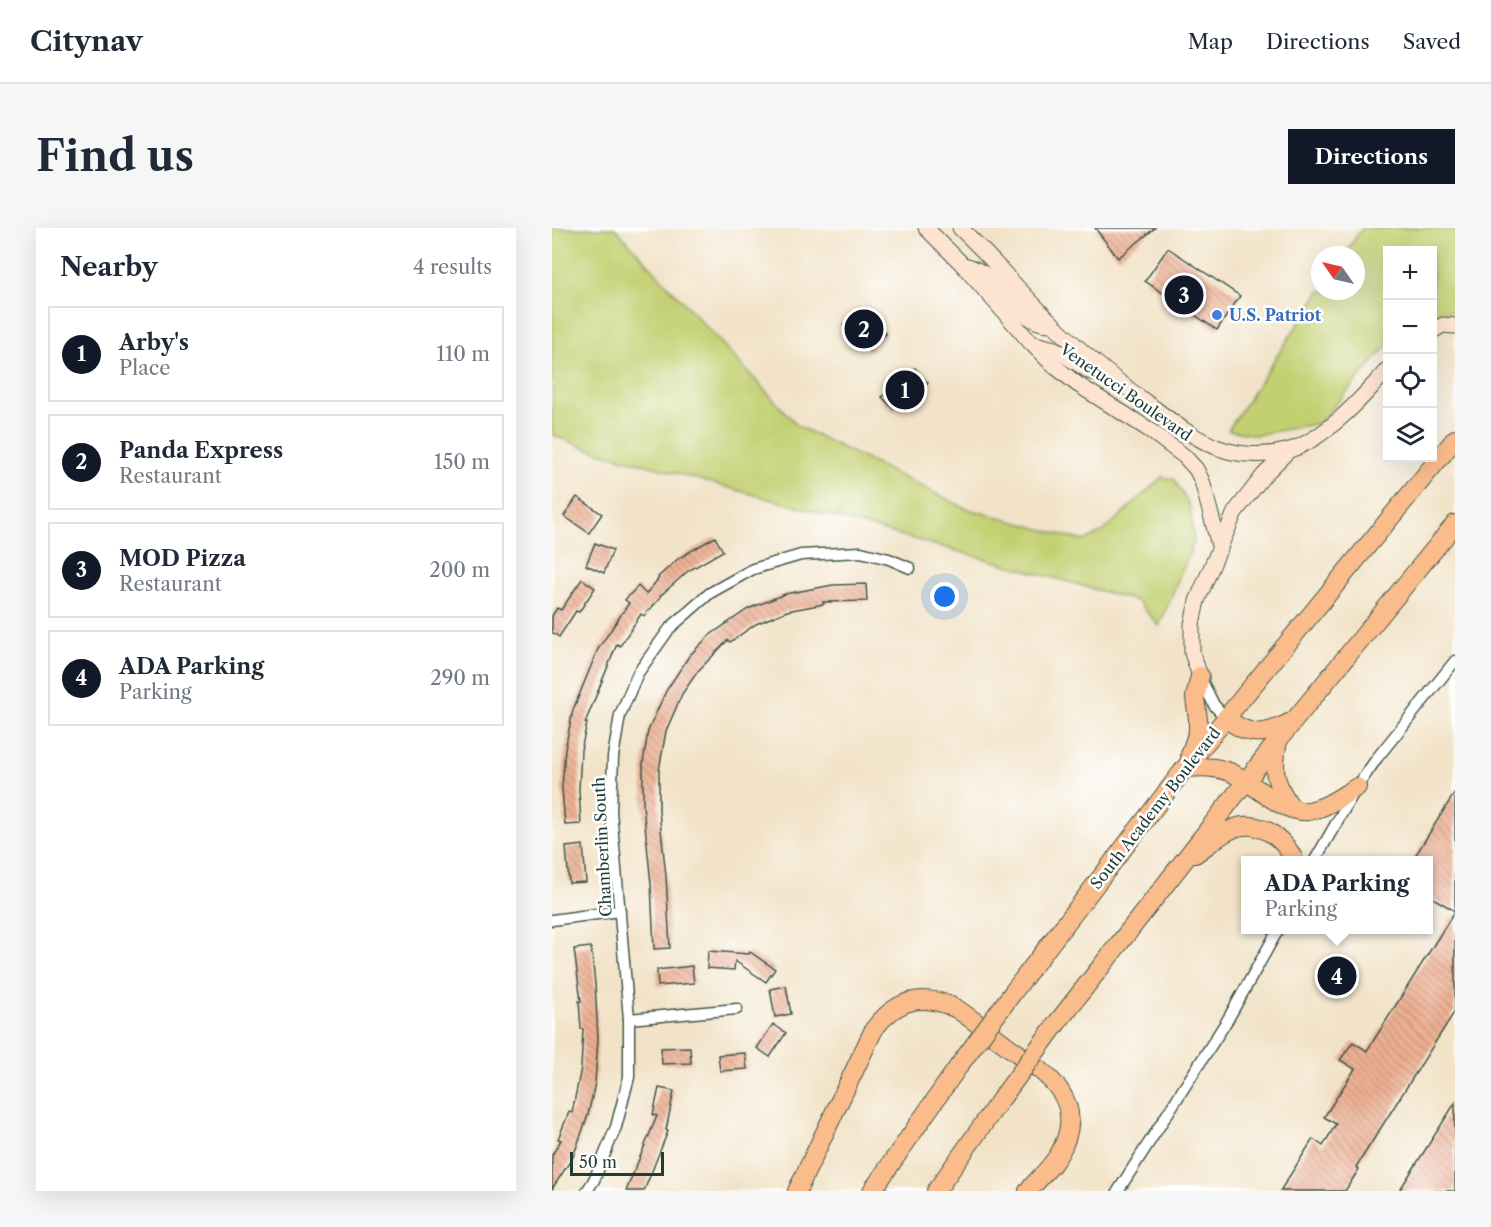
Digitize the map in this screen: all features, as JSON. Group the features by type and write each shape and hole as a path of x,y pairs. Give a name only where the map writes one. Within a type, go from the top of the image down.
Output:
{"highway":[{"name":"South Academy Boulevard","path":"872,1191 1014,991 1185,768 1455,439"},
{"path":"936,1191 1057,1023 1246,780 1455,524"},
{"path":"1200,676 1195,698 1198,731 1185,768 1215,767 1246,780 1292,809 1306,811 1323,806 1357,787"},
{"path":"1226,718 1238,728 1262,733 1295,720"},
{"path":"1279,739 1275,759 1275,776 1279,790 1292,809"},
{"path":"1181,864 1228,832 1243,826 1271,833 1281,841 1291,856"},
{"path":"797,1191 874,1029 882,1019 902,1004 929,999 943,1002 967,1016 1049,1077 1066,1100 1069,1113 1064,1144 1028,1191"}],"street":[{"name":"Venetucci Boulevard","path":"926,228 962,264 1031,344 1077,384 1148,429 1184,456 1196,469 1202,481 1220,549"},
{"name":"Venetucci Boulevard","path":"960,228 982,248 1052,324 1113,378 1190,434 1220,449 1261,454 1288,451 1332,425 1357,403 1383,374"},
{"path":"962,264 990,277 1030,318 1041,324 1052,324"},
{"path":"1437,328 1443,325 1455,326"},
{"path":"1031,344 1055,349 1089,371 1113,378"},
{"path":"1226,718 1214,705 1200,676 1192,652 1192,624 1197,601 1235,512 1264,475 1288,451"},
{"name":"Chamberlin South","path":"587,1191 594,1180 619,1117 629,1077 629,1019 611,812 613,757 620,715 638,673 670,628 710,593 753,569 801,555 861,552 889,559 910,568"},
{"path":"1319,856 1357,787 1377,758 1455,661"},
{"path":"552,920 620,911"},
{"path":"1118,1191 1228,1018 1276,934"},
{"path":"629,1019 737,1009"}],"green space":[{"path":"552,228 615,228 798,426 965,508 1084,541 1104,531 1162,477 1174,479 1190,507 1194,542 1159,626 1137,601 589,449 552,435"},
{"path":"1362,228 1455,228 1455,311 1437,313 1437,246 1383,246 1383,351 1319,423 1256,435 1228,430 1314,300 1365,300 1365,246 1350,246"}],"building":[{"path":"1095,228 1155,228 1118,258"},
{"path":"1168,248 1240,296 1217,330 1145,281"},
{"path":"860,308 886,334 869,351 843,325"},
{"path":"915,368 928,383 900,408 898,406 894,409 882,397"},
{"path":"577,497 602,514 589,533 564,516"},
{"path":"715,537 723,551 688,571 660,596 644,616 641,614 620,646 617,644 585,723 587,723 581,750 579,790 581,824 565,825 562,788 565,749 573,710 598,649 629,603 625,600 638,586 646,594 658,577 679,558"},
{"path":"595,543 613,550 604,573 586,565"},
{"path":"582,579 595,588 559,637 552,632 552,616 557,608 561,610"},
{"path":"866,584 867,601 823,602 824,604 787,611 756,624 730,642 728,640 698,671 682,694 666,731 659,770 659,811 670,948 654,949 651,884 643,805 643,763 648,731 666,691 689,656 710,635 748,609 785,594 833,585"},
{"path":"1455,792 1455,911 1433,898 1433,856 1415,856"},
{"path":"583,845 586,882 569,883 566,847"},
{"path":"1455,911 1455,1011 1356,1167 1359,1169 1345,1191 1280,1191 1313,1139 1323,1146 1336,1124 1324,1117 1355,1069 1340,1060 1353,1042 1367,1051"},
{"path":"591,947 598,1038 595,1083 588,1115 573,1157 552,1189 552,1155 561,1140 558,1139 569,1112 572,1113 581,1068 583,1029 581,1029 579,1001 581,1001 574,949"},
{"path":"708,951 749,954 750,952 775,969 766,982 735,961 734,970 707,968"},
{"path":"692,966 694,983 658,986 657,970"},
{"path":"786,986 791,1014 775,1017 770,989"},
{"path":"773,1024 786,1033 770,1057 757,1048"},
{"path":"690,1047 691,1063 662,1064 661,1048"},
{"path":"745,1053 747,1069 720,1071 718,1055"},
{"path":"659,1088 674,1091 666,1130 668,1131 644,1191 626,1191 657,1116 653,1115"},
{"path":"1455,1103 1455,1191 1399,1191"}],"place":[{"name":"MOD Pizza","path":"1184,295"},
{"name":"U.S. Patriot","path":"1217,315"},
{"name":"Panda Express","path":"864,329"},
{"name":"Arby's","path":"905,390"},
{"name":"ADA Parking","path":"1337,976"}]}
